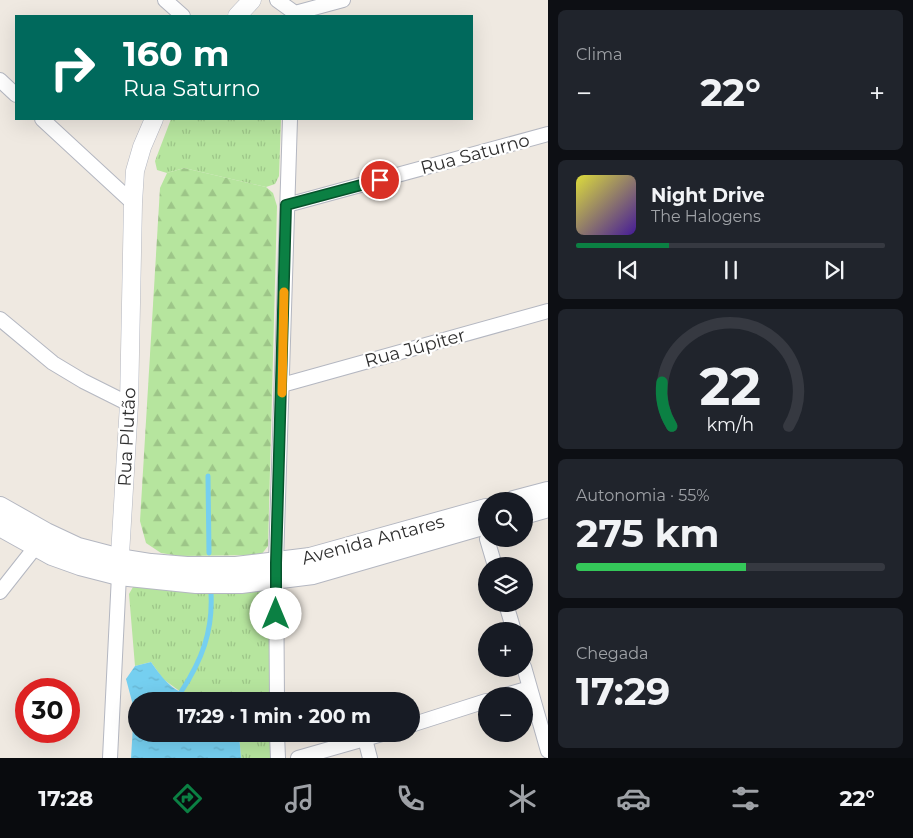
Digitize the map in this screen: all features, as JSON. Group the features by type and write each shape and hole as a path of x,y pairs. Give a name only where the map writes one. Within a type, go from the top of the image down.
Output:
{"main road":[{"path":"533,496 548,492"},
{"name":"Avenida Antares","path":"0,507 41,540 52,555 80,565 120,567 196,583 241,583 276,571 313,574 478,526"},
{"path":"533,511 548,507"},
{"name":"Avenida Antares","path":"0,526 41,540"}],"street":[{"path":"165,0 182,15"},
{"path":"238,15 252,0"},
{"path":"277,0 295,15 343,0"},
{"path":"0,80 15,94"},
{"path":"43,120 133,203"},
{"name":"Rua Plutão","path":"110,758 129,404 135,171 142,147 154,120"},
{"path":"277,692 276,571 290,120"},
{"name":"Rua Saturno","path":"286,205 548,134"},
{"name":"Rua Júpiter","path":"282,385 548,311"},
{"path":"0,319 53,363 83,381 129,404"},
{"path":"0,592 41,540"},
{"path":"533,698 548,751"},
{"path":"420,722 478,704"},
{"path":"277,742 278,758"},
{"path":"298,758 354,742"},
{"path":"366,742 370,758"}],"green space":[{"path":"171,120 281,120 279,176 275,184 266,187 184,168 167,173 157,170 155,161"},
{"path":"184,168 266,187 273,193 277,206 268,546 261,555 180,556 161,553 146,543 140,521 160,188 167,173"},
{"path":"141,584 259,588 265,590 271,599 271,692 181,692 163,679 151,662 135,666 129,594 133,587"},
{"path":"240,742 272,742 272,758 241,758"}],"water":[{"path":"151,662 165,680 182,692 129,692 126,679 135,666"},
{"path":"132,742 240,742 241,758 131,758"}],"waterway":[{"path":"208,476 209,553"},
{"path":"181,692 195,668 205,645 210,620 211,593"}],"slow traffic":[{"path":"282,393 284,292"}],"route":[{"path":"276,614 286,205 380,180"}]}
